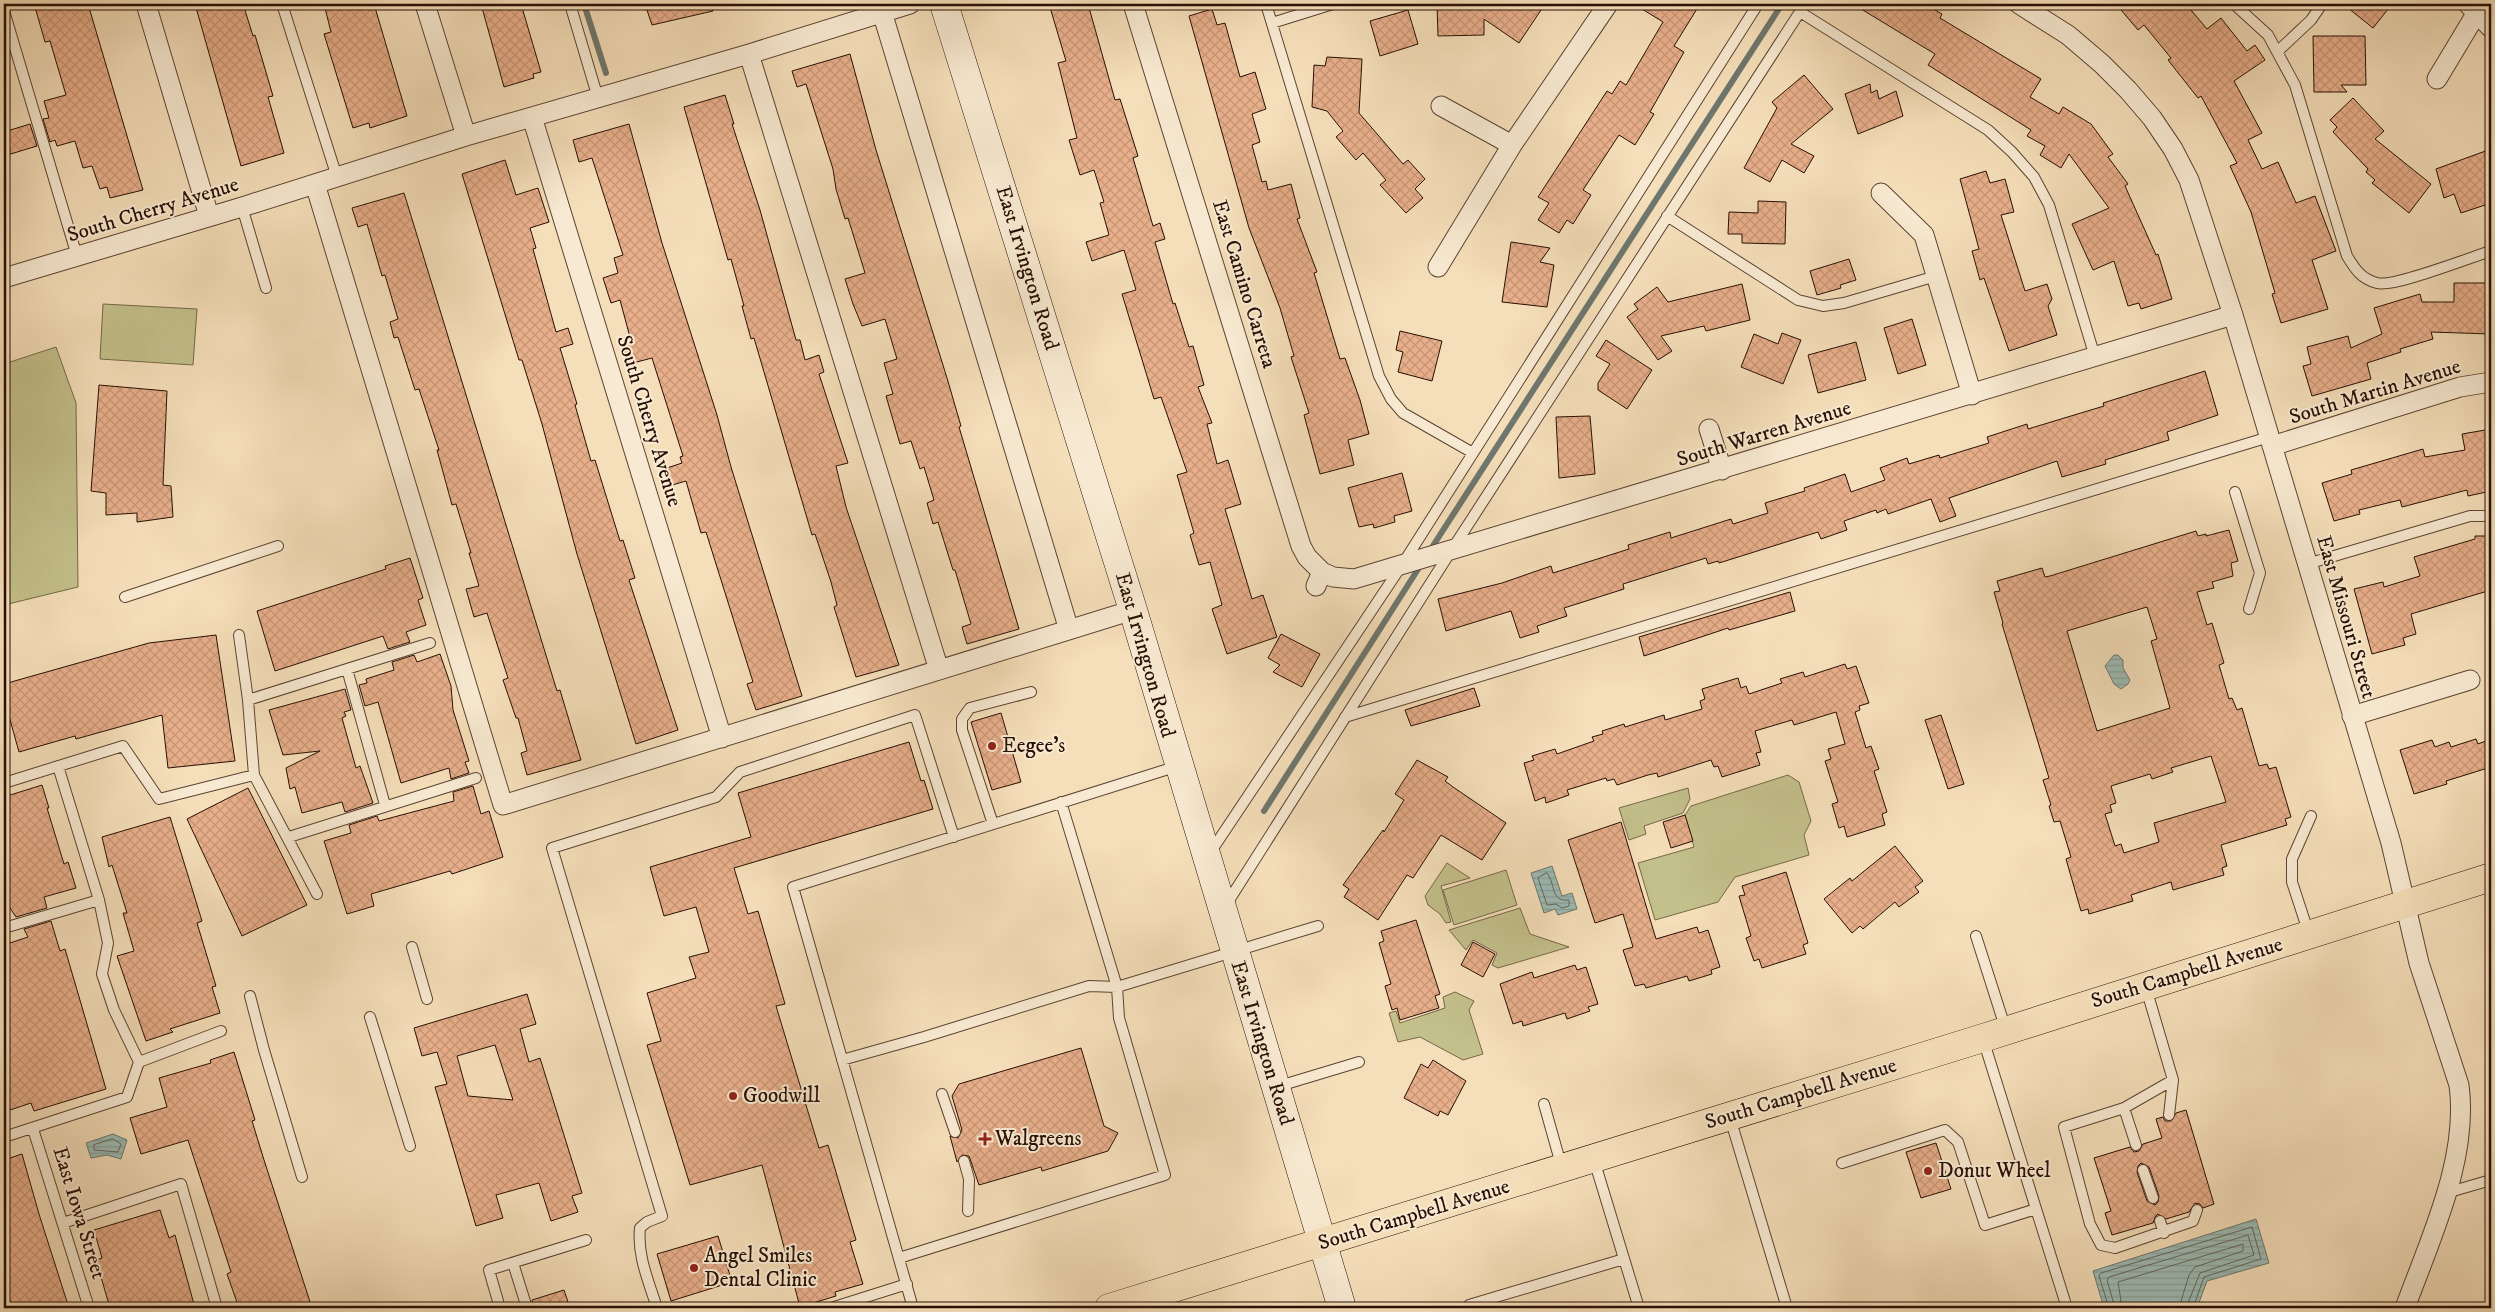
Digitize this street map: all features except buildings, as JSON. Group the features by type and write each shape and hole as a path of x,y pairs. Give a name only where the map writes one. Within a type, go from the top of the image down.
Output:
{"main road":[{"name":"East Irvington Road","path":"944,4 1133,610 1178,766 1342,1308"},
{"name":"South Campbell Avenue","path":"1110,1308 1323,1244 2146,987 2491,877"}],"street":[{"path":"146,4 208,216"},
{"path":"425,4 466,136"},
{"name":"South Cherry Avenue","path":"4,278 242,207 466,136 749,54 910,4"},
{"name":"East Camino Carreta","path":"1133,4 1301,546 1319,579"},
{"path":"1438,267 1512,145 1608,4"},
{"name":"East Missouri Street","path":"2019,4 2068,36 2102,64 2152,118 2173,149 2188,180 2233,315 2391,843 2419,964 2459,1085 2461,1099 2460,1138 2457,1158 2405,1308"},
{"path":"2436,79 2475,7 2491,28"},
{"path":"882,12 1070,630"},
{"path":"749,54 939,670"},
{"path":"1441,106 1512,145"},
{"name":"South Cherry Avenue","path":"532,117 722,738"},
{"path":"315,184 503,805 1133,610"},
{"path":"1881,194 1924,235 1972,395"},
{"name":"South Warren Avenue","path":"1319,579 1332,577 1354,580 2233,315"},
{"name":"South Martin Avenue","path":"2271,442 2460,387 2491,382"},
{"path":"1709,429 1722,470"},
{"path":"2352,716 2470,680"}],"lane":[{"path":"282,4 337,177"},
{"path":"570,4 598,98"},
{"path":"1266,4 1379,376 1391,399 1403,414 1473,453"},
{"path":"1272,23 1333,4"},
{"path":"1207,858 1402,565 1758,4"},
{"path":"2234,4 2268,35 2294,85 2347,256 2360,276 2378,284 2386,283 2491,251"},
{"path":"2277,52 2311,20 2322,4"},
{"path":"1222,911 1345,716 1802,8 1988,130 2012,152 2034,178 2049,205 2094,357"},
{"path":"4,12 77,256"},
{"path":"242,207 266,288"},
{"path":"1667,216 1798,300 1823,306 1844,303 1936,276"},
{"path":"1345,716 2271,442"},
{"path":"2235,492 2260,573 2249,609"},
{"path":"2307,564 2470,516 2491,516"},
{"path":"125,597 278,546"},
{"path":"239,635 248,700 254,775 289,837 317,894"},
{"path":"248,700 430,643"},
{"path":"347,669 385,805"},
{"path":"994,824 962,730 962,719 970,708 1031,692"},
{"path":"657,1308 641,1255 639,1240 640,1228 647,1222 662,1216 552,848 716,797 740,772 915,715 954,836"},
{"path":"4,784 123,746 159,799 254,775"},
{"path":"4,1137 127,1097 139,1062 114,1010 102,974 108,943 99,900 58,766"},
{"path":"913,1308 793,887 1178,766"},
{"path":"289,837 385,805 476,778"},
{"path":"899,1258 1164,1175 1119,1018 1117,987 1061,802"},
{"path":"2309,935 2292,882 2292,860 2311,816"},
{"path":"4,928 99,900"},
{"path":"842,1060 924,1037 1089,986 1117,987 1318,926"},
{"path":"1976,936 1994,1034 2036,1209 2067,1308"},
{"path":"412,947 427,999"},
{"path":"2146,987 2173,1080 2169,1115"},
{"path":"250,996 302,1177"},
{"path":"370,1017 410,1146"},
{"path":"139,1062 221,1031"},
{"path":"1275,1087 1359,1062"},
{"path":"2173,1080 2124,1108 2064,1127 2090,1224 2100,1245 2115,1248 2164,1233 2193,1221 2197,1210"},
{"path":"942,1094 956,1132"},
{"path":"1544,1104 1562,1169"},
{"path":"2124,1108 2136,1146"},
{"path":"1730,1116 1788,1308"},
{"name":"East Iowa Street","path":"33,1129 88,1308"},
{"path":"1842,1162 1945,1130 1958,1142 1985,1225 2036,1209"},
{"path":"1593,1159 1639,1308"},
{"path":"964,1161 969,1179 968,1211"},
{"path":"2144,1170 2153,1198"},
{"path":"2446,1193 2491,1180"},
{"path":"63,1223 181,1184 217,1308"},
{"path":"2160,1221 2164,1233"},
{"path":"500,1308 489,1270 586,1240"},
{"path":"1467,1308 1469,1305 1624,1259"},
{"path":"513,1263 527,1308"},
{"path":"831,1308 906,1284"}],"shaded area":[{"path":"103,304 197,309 193,365 100,359"},
{"path":"56,347 76,403 78,587 4,605 4,364"},
{"path":"1788,775 1799,782 1811,821 1804,835 1809,855 1735,877 1718,902 1655,920 1638,863 1694,847 1685,815 1691,806"},
{"path":"1688,788 1690,799 1683,813 1644,826 1646,834 1629,840 1619,808"},
{"path":"1447,863 1470,878 1441,886 1451,922 1446,923 1440,914 1428,905 1425,896"},
{"path":"1506,870 1517,905 1454,925 1443,890"},
{"path":"1520,908 1530,934 1569,947 1498,968 1492,965 1497,953 1473,940 1466,950 1449,930"},
{"path":"1455,992 1474,1001 1469,1010 1483,1054 1463,1060 1420,1037 1398,1042 1389,1013 1396,1011 1400,1023 1445,1008 1443,997"}],"water":[{"path":"2114,655 2118,655 2123,660 2123,668 2130,680 2121,689 2114,684 2105,666"},
{"path":"1552,866 1562,896 1572,893 1577,909 1558,915 1555,909 1544,913 1531,873"},
{"path":"113,1134 127,1140 121,1159 107,1155 91,1158 86,1143"},
{"path":"2256,1219 2269,1263 2207,1281 2197,1308 2104,1308 2093,1271"}],"waterway":[{"path":"584,4 606,73"},
{"path":"1429,552 1782,4"},
{"path":"1264,811 1422,563"}],"place":[{"name":"Eegee's","path":"992,746"},
{"name":"Goodwill","path":"733,1096"},
{"name":"Walgreens","path":"985,1139"},
{"name":"Donut Wheel","path":"1928,1171"},
{"name":"Angel Smiles Dental Clinic","path":"694,1268"}]}
